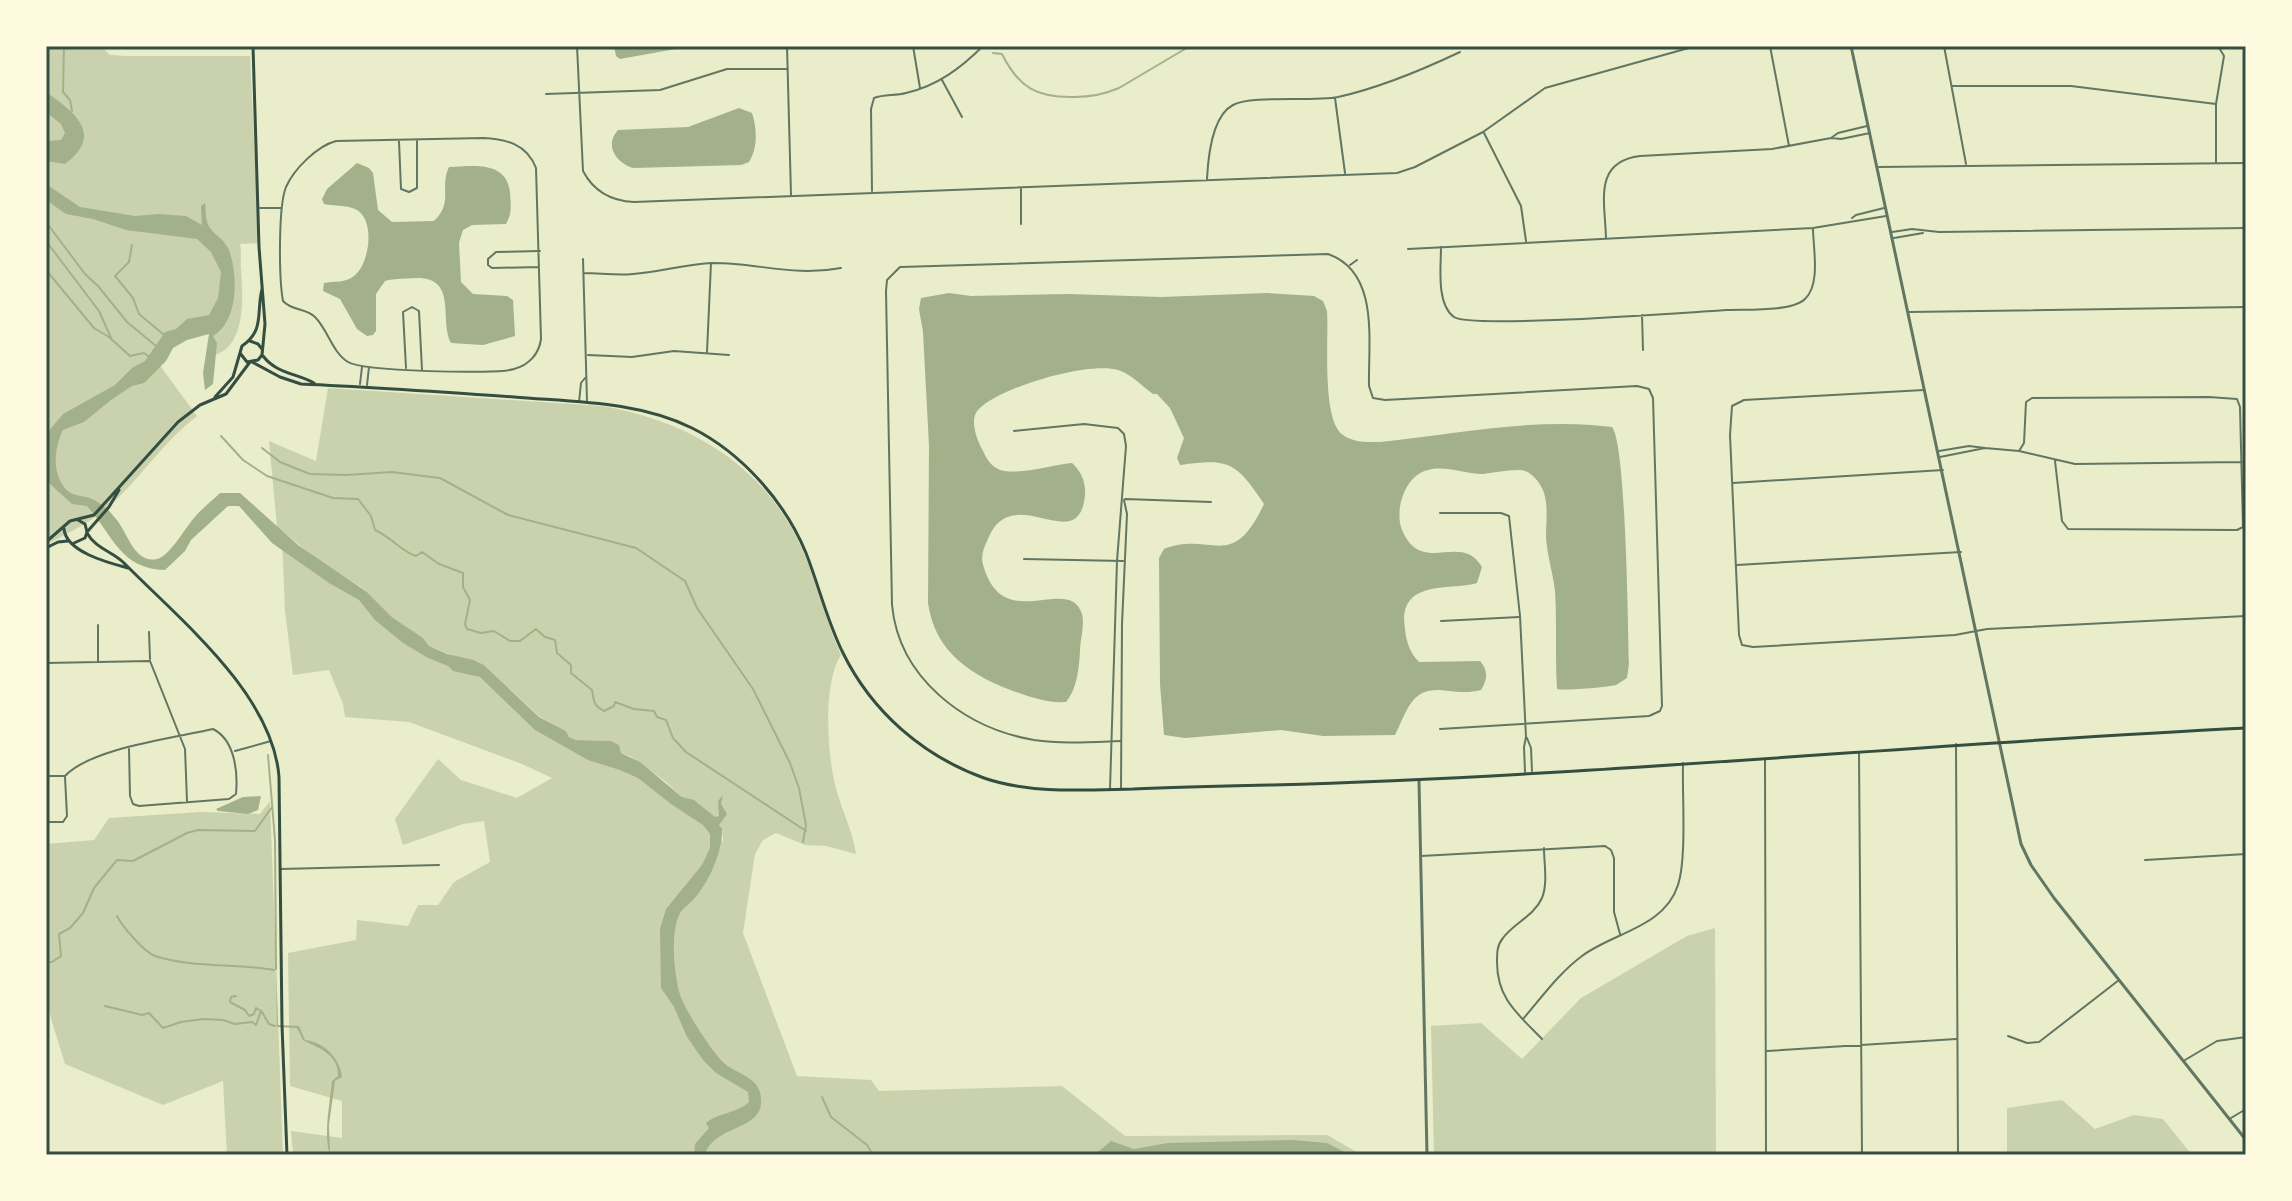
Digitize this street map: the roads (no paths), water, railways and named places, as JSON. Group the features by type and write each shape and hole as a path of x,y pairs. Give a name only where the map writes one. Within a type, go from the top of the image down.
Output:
{"main road":[{"path":"215,397 230,390 262,352 265,324 253,46"},
{"path":"46,548 58,542 81,542 119,490 178,422 215,397 233,377 242,346 250,341 258,327 262,289"},
{"path":"250,341 256,342 270,365 314,383"},
{"path":"240,353 243,360 301,384 579,402 642,410 675,420 706,436 750,472 785,514 804,549 846,660 874,701 905,734 946,761 999,782 1048,788 1121,789 1419,781 2001,741 2246,728"},
{"path":"46,542 70,521 91,517 112,493 119,490"},
{"path":"78,520 85,524 94,544 123,561 206,646 255,708 272,741 279,777 287,1155"},
{"path":"65,526 64,534 70,542 89,554 128,568"}],"street":[{"path":"577,46 583,171 596,189 610,198 634,202 1403,172 1483,132 1545,88 1696,46"},
{"path":"787,46 791,196"},
{"path":"913,46 920,89"},
{"path":"872,192 871,109 874,98 920,89 942,79 983,46"},
{"path":"1770,46 1789,147"},
{"path":"1851,46 1978,631 2016,826 2028,860 2054,898 2246,1140"},
{"path":"1944,46 1967,165"},
{"path":"2216,164 2216,104 2224,56 2219,47"},
{"path":"1207,180 1212,142 1224,114 1233,105 1335,98 1460,52"},
{"path":"546,94 660,90 727,69 788,69"},
{"path":"942,79 962,117"},
{"path":"1952,86 2085,87 2216,104"},
{"path":"1335,98 1345,175"},
{"path":"1831,138 1838,133 1868,126"},
{"path":"1483,132 1521,206 1526,243"},
{"path":"1606,239 1605,182 1612,167 1621,160 1640,156 1789,147 1870,133"},
{"path":"498,139 526,151 534,161 537,173 541,343 538,352 529,361 514,369 496,372 351,364 340,356 313,315 289,307 283,301 282,208 291,178 323,146 336,141 399,140 498,139"},
{"path":"399,140 401,189 409,192 417,188 417,140"},
{"path":"1877,168 2246,163"},
{"path":"1021,187 1021,224"},
{"path":"258,209 282,208"},
{"path":"1852,220 1856,215 1886,208"},
{"path":"1408,249 1813,228 1888,215"},
{"path":"1441,247 1444,303 1450,314 1459,320 1490,322 1642,315 1772,308 1800,303 1808,296 1813,281 1813,228"},
{"path":"1892,238 1925,232 2246,228"},
{"path":"1891,232 1912,229 1925,232"},
{"path":"540,251 496,252 491,254 488,265 492,268 540,267"},
{"path":"1120,741 1041,741 992,728 971,718 938,693 922,678 902,648 892,605 887,280 900,267 1328,254 1349,266 1360,279 1366,300 1369,386 1373,398 1385,400 1637,386 1649,389 1653,398 1660,711 1649,716 1440,729"},
{"path":"583,259 587,403"},
{"path":"1349,266 1357,260"},
{"path":"584,273 638,274 711,263 758,265 795,273 841,268"},
{"path":"707,353 711,263"},
{"path":"406,369 403,312 412,307 419,311 422,370"},
{"path":"1908,312 2246,307"},
{"path":"1642,315 1643,350"},
{"path":"587,355 632,357 674,351 729,355"},
{"path":"360,386 362,366"},
{"path":"367,387 369,366"},
{"path":"579,402 581,383 586,377"},
{"path":"1926,389 1744,400 1734,404 1730,419 1732,483 1742,645 1753,647 2246,616"},
{"path":"2019,451 2024,443 2025,406 2030,399 2209,397 2238,400 2243,527 2237,530 2068,529 2062,521 2055,461"},
{"path":"1014,431 1084,424 1118,428 1126,440 1121,789"},
{"path":"1939,451 1969,446 2019,451 2055,461 2089,464 2242,462"},
{"path":"1940,457 1985,448"},
{"path":"1732,483 1943,470"},
{"path":"1110,789 1119,514 1124,499"},
{"path":"1124,499 1211,502"},
{"path":"1440,513 1508,515 1520,616 1525,773"},
{"path":"1736,565 1961,552"},
{"path":"1024,559 1124,561"},
{"path":"1441,621 1520,616"},
{"path":"1115,620 1122,620"},
{"path":"98,625 98,662"},
{"path":"149,632 150,661 185,749 187,802"},
{"path":"46,663 150,661"},
{"path":"1114,679 1121,679"},
{"path":"46,776 65,776 76,765 105,754 213,729 220,732 233,751 236,794 229,799 133,804 129,749"},
{"path":"1526,737 1531,748 1532,772"},
{"path":"233,751 272,741"},
{"path":"1956,744 1958,1155"},
{"path":"1859,752 1862,1155"},
{"path":"1765,758 1766,1155"},
{"path":"1523,1019 1569,967 1587,953 1655,917 1669,903 1678,884 1682,859 1683,763"},
{"path":"46,822 63,822 67,816 65,776"},
{"path":"1419,781 1427,1155"},
{"path":"1420,856 1598,845 1609,848 1614,858 1614,912 1620,934"},
{"path":"1542,1039 1501,992 1497,978 1497,952 1503,938 1527,917 1542,897 1545,883 1544,848"},
{"path":"2145,860 2246,854"},
{"path":"280,869 439,865"},
{"path":"2008,1036 2030,1043 2042,1041 2119,980"},
{"path":"2184,1061 2217,1041 2246,1037"},
{"path":"1765,1051 1958,1039"},
{"path":"2230,1119 2246,1109"}],"waterway":[{"path":"64,46 63,92 70,100 72,111"},
{"path":"993,53 1002,54 1015,75 1031,89 1062,97 1081,97 1119,88 1190,46"},
{"path":"46,222 85,274 127,322 156,346"},
{"path":"46,241 99,311 112,340"},
{"path":"132,245 129,262 115,276 133,298 139,314 163,334"},
{"path":"46,270 94,328 130,356 144,353 148,356"},
{"path":"221,436 243,460 267,476 333,498 358,499 371,516 375,530 411,554 416,556 422,552 439,564 463,573 463,587 470,600 465,624 467,629 481,633 494,631 510,641 520,641 536,629 545,637 555,640 557,653 571,665 571,673 592,690 600,709 604,711 614,706 615,702 634,709 654,711 657,717 666,720 673,738 686,752 806,831"},
{"path":"262,448 280,462 310,474 392,472 440,478 508,515 636,548 685,581 697,608 753,689 790,763 799,788 806,825 803,842"},
{"path":"268,755 275,840 276,969"},
{"path":"46,962 61,956 59,934 70,928 83,913 94,888 117,860 133,861 198,830 255,831 272,807"},
{"path":"117,916 134,938 155,956 184,962 274,970"},
{"path":"236,996 231,997 230,1002 245,1010 249,1016 254,1014 256,1008 261,1011"},
{"path":"105,1006 142,1015 149,1013 163,1028 203,1019 235,1024 252,1022 256,1025 261,1011"},
{"path":"262,1012 269,1024 275,1026"},
{"path":"822,1097 831,1117 867,1145 873,1155"}]}
